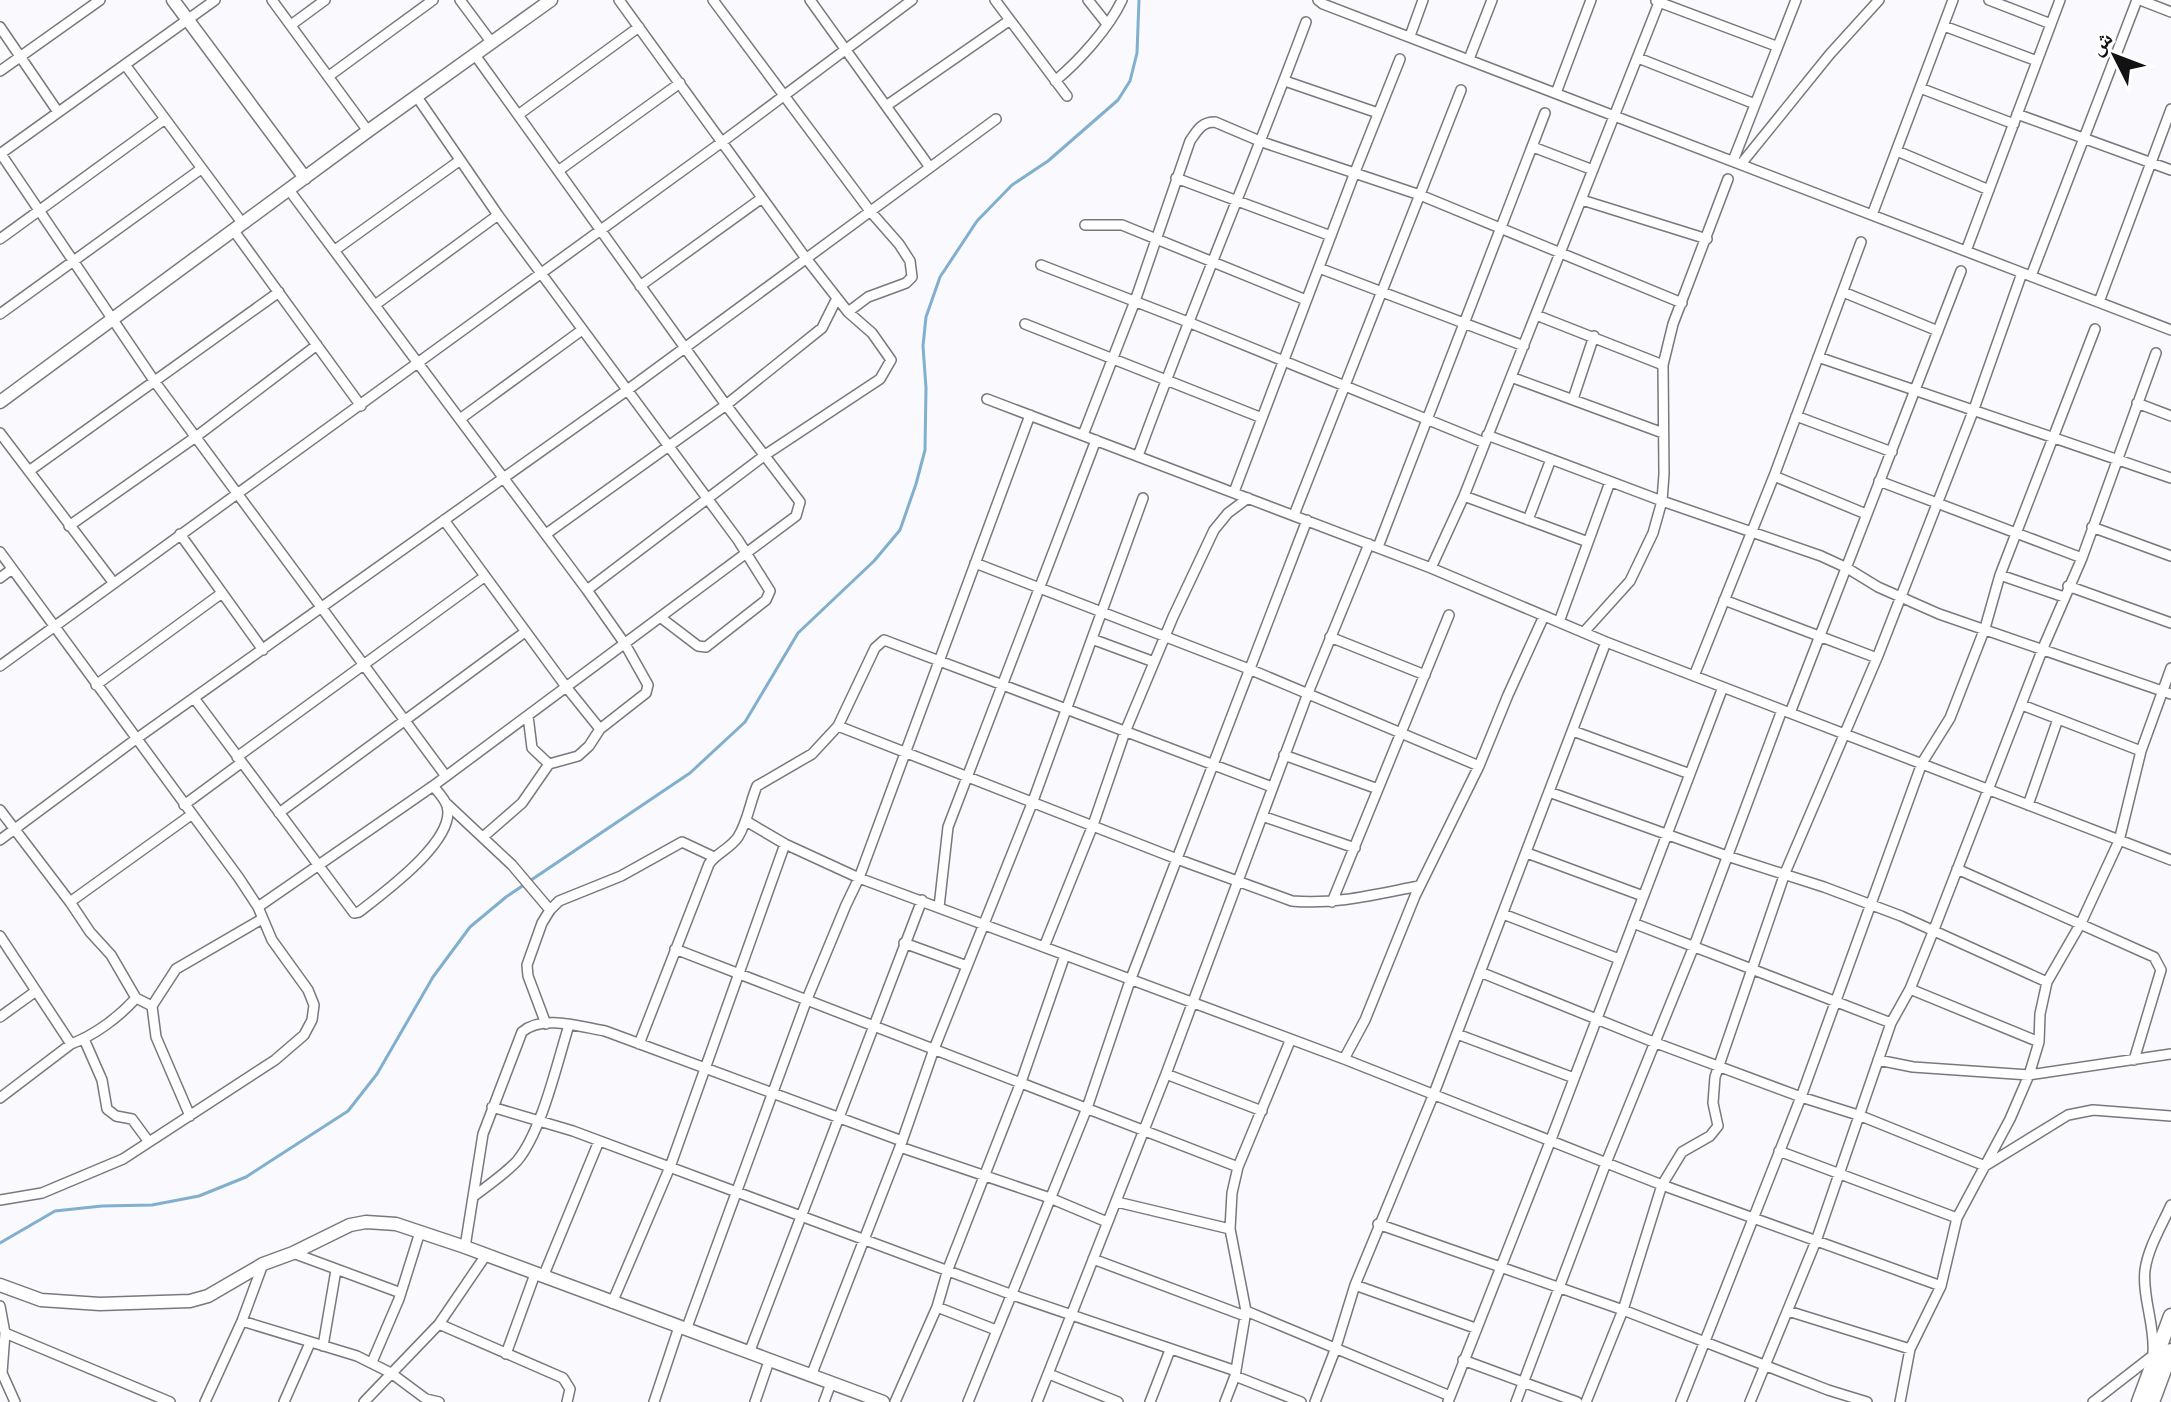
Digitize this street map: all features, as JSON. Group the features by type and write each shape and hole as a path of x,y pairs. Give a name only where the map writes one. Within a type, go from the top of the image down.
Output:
{"main road":[{"path":"2152,1402 2171,1316"},
{"path":"2139,1402 2161,1352"}],"street":[{"path":"0,71 100,0"},
{"path":"173,0 305,178"},
{"path":"215,0 0,154 155,382 445,775"},
{"path":"272,0 368,131"},
{"path":"291,25 325,0"},
{"path":"329,76 433,0"},
{"path":"460,0 492,43"},
{"path":"0,402 551,0"},
{"path":"587,590 765,455 880,379 891,360 872,333 848,312 805,257 619,0"},
{"path":"713,0 910,261 912,277 906,283 868,297 848,312"},
{"path":"810,0 929,166"},
{"path":"0,666 361,406 912,0"},
{"path":"995,0 1067,96"},
{"path":"1088,0 1107,24"},
{"path":"1055,81 1073,66 1122,0"},
{"path":"1318,0 2168,329 2171,315"},
{"path":"1410,36 1423,0"},
{"path":"1469,59 1492,0"},
{"path":"1556,93 1591,0"},
{"path":"1737,163 1755,104 1796,0"},
{"path":"1737,163 1879,0"},
{"path":"1872,215 1953,0"},
{"path":"1989,0 2051,24"},
{"path":"1966,251 2060,0"},
{"path":"1586,1402 1623,1310 1662,1185 1682,1152 1710,1136 1718,1126 1712,1091 1718,1066 1785,873 1877,658 2138,0 2171,12"},
{"path":"1431,568 1464,496 1524,346 1638,58 1657,1 1776,46"},
{"path":"886,106 1010,20"},
{"path":"1138,456 1211,260 1262,142 1306,22"},
{"path":"1944,26 2037,61"},
{"path":"0,27 58,112"},
{"path":"518,115 639,27"},
{"path":"258,907 319,867 567,688 796,516 800,508 800,502 726,405 475,55"},
{"path":"1638,58 1755,104"},
{"path":"1234,492 1400,59"},
{"path":"126,66 201,169 279,292 361,406"},
{"path":"1285,81 1378,113"},
{"path":"558,171 680,83"},
{"path":"1920,88 2084,139 2171,170"},
{"path":"1294,515 1461,90"},
{"path":"417,97 459,161 770,591 769,596 706,647 698,646 660,617"},
{"path":"2099,302 2171,109"},
{"path":"1037,1402 1145,1129 1330,637 1374,545 1427,419 1545,113"},
{"path":"0,239 165,119"},
{"path":"0,840 136,739 626,391 996,119"},
{"path":"1083,435 1135,301 1190,141 1197,130 1208,122 1420,195 1682,303"},
{"path":"1533,147 1593,170"},
{"path":"1897,151 1989,190"},
{"path":"335,250 459,161"},
{"path":"0,314 201,169"},
{"path":"1176,178 1331,236"},
{"path":"1584,632 1630,581 1653,533 1662,501 1663,365 1673,324 1728,179"},
{"path":"289,190 587,590 625,644 648,689 600,729 578,756 549,764 522,803 483,837"},
{"path":"640,286 762,198"},
{"path":"1582,200 1707,239"},
{"path":"375,305 498,215"},
{"path":"1085,225 1122,225 1306,300"},
{"path":"1694,676 1774,476 1861,242"},
{"path":"1041,265 1427,419 1551,459 1750,531 1847,568 1901,598 2167,692"},
{"path":"1319,268 1524,346"},
{"path":"1516,1402 1606,1163 1656,1043 1727,856 1820,636 1961,271"},
{"path":"29,471 279,292"},
{"path":"1843,292 1938,331"},
{"path":"546,534 726,405 822,328 837,298"},
{"path":"1536,315 1663,365"},
{"path":"1025,324 1262,418"},
{"path":"1681,1402 1801,1097 1922,763 1950,718 1985,628 2000,575 2095,329"},
{"path":"460,419 582,330"},
{"path":"1573,399 1594,336"},
{"path":"69,526 197,436 317,345"},
{"path":"1750,1402 1816,1241 1891,1023 1910,989 2043,648 2082,558 2156,353"},
{"path":"1818,357 2171,478"},
{"path":"1511,377 1663,433"},
{"path":"987,399 1374,545 1606,642 2171,860"},
{"path":"2137,403 2171,416"},
{"path":"654,1402 737,1193 807,999 859,878 1030,415"},
{"path":"1796,416 1892,452"},
{"path":"0,433 113,582"},
{"path":"939,907 948,827 1096,440"},
{"path":"1528,520 1551,459"},
{"path":"1774,476 1866,514"},
{"path":"1879,481 2082,558"},
{"path":"1559,622 1610,482"},
{"path":"1464,496 1588,542"},
{"path":"811,1376 901,1144 934,1049 1033,801 1143,498"},
{"path":"1044,947 1093,825 1125,732 1165,636 1214,530 1228,513 1248,498"},
{"path":"444,520 600,729"},
{"path":"968,1402 1087,1108 1130,981 1307,520"},
{"path":"2092,527 2171,556"},
{"path":"180,534 263,650"},
{"path":"0,552 258,907 272,940 308,990 314,1005 312,1020 304,1035 275,1060 123,1159 42,1193 0,1200"},
{"path":"975,563 1249,669 1479,766"},
{"path":"0,578 12,569"},
{"path":"2000,575 2064,597"},
{"path":"184,805 364,665 484,577"},
{"path":"2068,586 2171,623"},
{"path":"96,685 222,593"},
{"path":"1724,600 1877,658"},
{"path":"1332,902 1449,615"},
{"path":"1344,1059 1365,1020 1419,886 1479,766 1544,616"},
{"path":"279,813 525,632"},
{"path":"1330,637 1425,675"},
{"path":"1092,639 1154,662"},
{"path":"639,1044 714,857 738,837 757,786 812,754 838,726 879,642 884,640 1272,787"},
{"path":"1315,1402 1378,1224 1433,1096 1606,642"},
{"path":"1900,1402 1910,1349 1941,1286 1957,1218 2029,1075 2039,1042 2040,1014 2047,982 2081,923 2119,841 2141,751 2167,692 2171,668"},
{"path":"1093,1259 1246,1313 1449,1399 1723,687"},
{"path":"194,698 349,910 359,912 429,853 446,821 447,804"},
{"path":"2022,705 2141,751"},
{"path":"528,716 532,748 549,764"},
{"path":"2028,805 2058,719"},
{"path":"838,726 1292,901 1332,902 1419,886"},
{"path":"1573,731 1690,774"},
{"path":"1284,755 1378,789"},
{"path":"433,786 447,804 512,865 550,910"},
{"path":"1549,792 1871,905 2047,982"},
{"path":"0,810 90,932 111,955 136,998 152,1006"},
{"path":"70,902 191,815"},
{"path":"1262,816 1355,848"},
{"path":"746,821 785,844 859,878 1344,1059 1662,1185 1941,1286"},
{"path":"546,1024 528,976 527,965 542,923 559,901 621,876 682,842 714,857"},
{"path":"612,1303 670,1167 785,844"},
{"path":"1527,853 1643,896"},
{"path":"1957,869 2081,923 2158,961 2161,970 2134,1060"},
{"path":"749,1353 922,900"},
{"path":"1503,914 1619,959"},
{"path":"190,1116 156,1037 152,1006 176,969 262,919"},
{"path":"1633,923 1891,1023"},
{"path":"0,936 71,1044"},
{"path":"904,943 967,966"},
{"path":"675,949 1238,1167"},
{"path":"895,1402 937,1307 948,1269 1021,1082 1065,955"},
{"path":"1480,972 1656,1043 1861,1116 1985,1166"},
{"path":"1910,989 2039,1042"},
{"path":"0,1017 36,991"},
{"path":"0,1098 71,1044 84,1039 125,1010 136,998"},
{"path":"465,1247 483,1134 492,1107 522,1032 532,1025 546,1024 605,1031 1107,1222"},
{"path":"473,1197 517,1161 538,1120 569,1025"},
{"path":"1457,1034 1574,1078"},
{"path":"84,1039 102,1080 107,1109 116,1116 132,1119 149,1142"},
{"path":"1225,1402 1236,1374 1246,1313 1230,1229 1232,1193 1238,1167 1290,1041"},
{"path":"1878,1060 1936,1070 2029,1075 2171,1054"},
{"path":"1166,1074 1262,1111"},
{"path":"492,1107 599,1141 1010,1294 1236,1374 1301,1402"},
{"path":"1985,1166 2068,1115 2081,1111 2171,1116"},
{"path":"506,1354 599,1141"},
{"path":"1779,1151 1957,1218"},
{"path":"1117,1202 1230,1229"},
{"path":"2097,1399 2161,1352 2154,1335 2145,1273 2171,1205"},
{"path":"0,1285 41,1300 100,1304 190,1301 208,1296 263,1264 350,1225 366,1222 396,1224 883,1402"},
{"path":"1378,1224 1623,1310 1703,1343 1867,1402"},
{"path":"372,1362 401,1293 420,1232"},
{"path":"293,1253 401,1293"},
{"path":"364,1402 439,1324 486,1255"},
{"path":"205,1402 242,1321 263,1264"},
{"path":"323,1346 336,1270"},
{"path":"1355,1285 1475,1328"},
{"path":"937,1307 996,1330"},
{"path":"0,1309 5,1333 2,1373 15,1402"},
{"path":"1788,1311 1910,1349"},
{"path":"242,1321 372,1362 426,1400 439,1402"},
{"path":"439,1324 563,1378 570,1389 567,1402"},
{"path":"5,1333 170,1402"},
{"path":"284,1402 310,1343"},
{"path":"1150,1402 1170,1350"},
{"path":"1463,1360 1577,1402"},
{"path":"755,1402 769,1361"},
{"path":"1049,1374 1099,1399 1118,1402"},
{"path":"824,1402 831,1383"}],"waterway":[{"path":"0,1243 55,1211 152,1205 199,1196 246,1177 348,1111 377,1074 433,977 470,927 506,897 690,773 745,722 798,633 874,561 900,530 925,450 923,346 926,317 940,277 977,221 1012,185 1048,161 1118,100 1130,81 1137,53 1139,0"}]}
